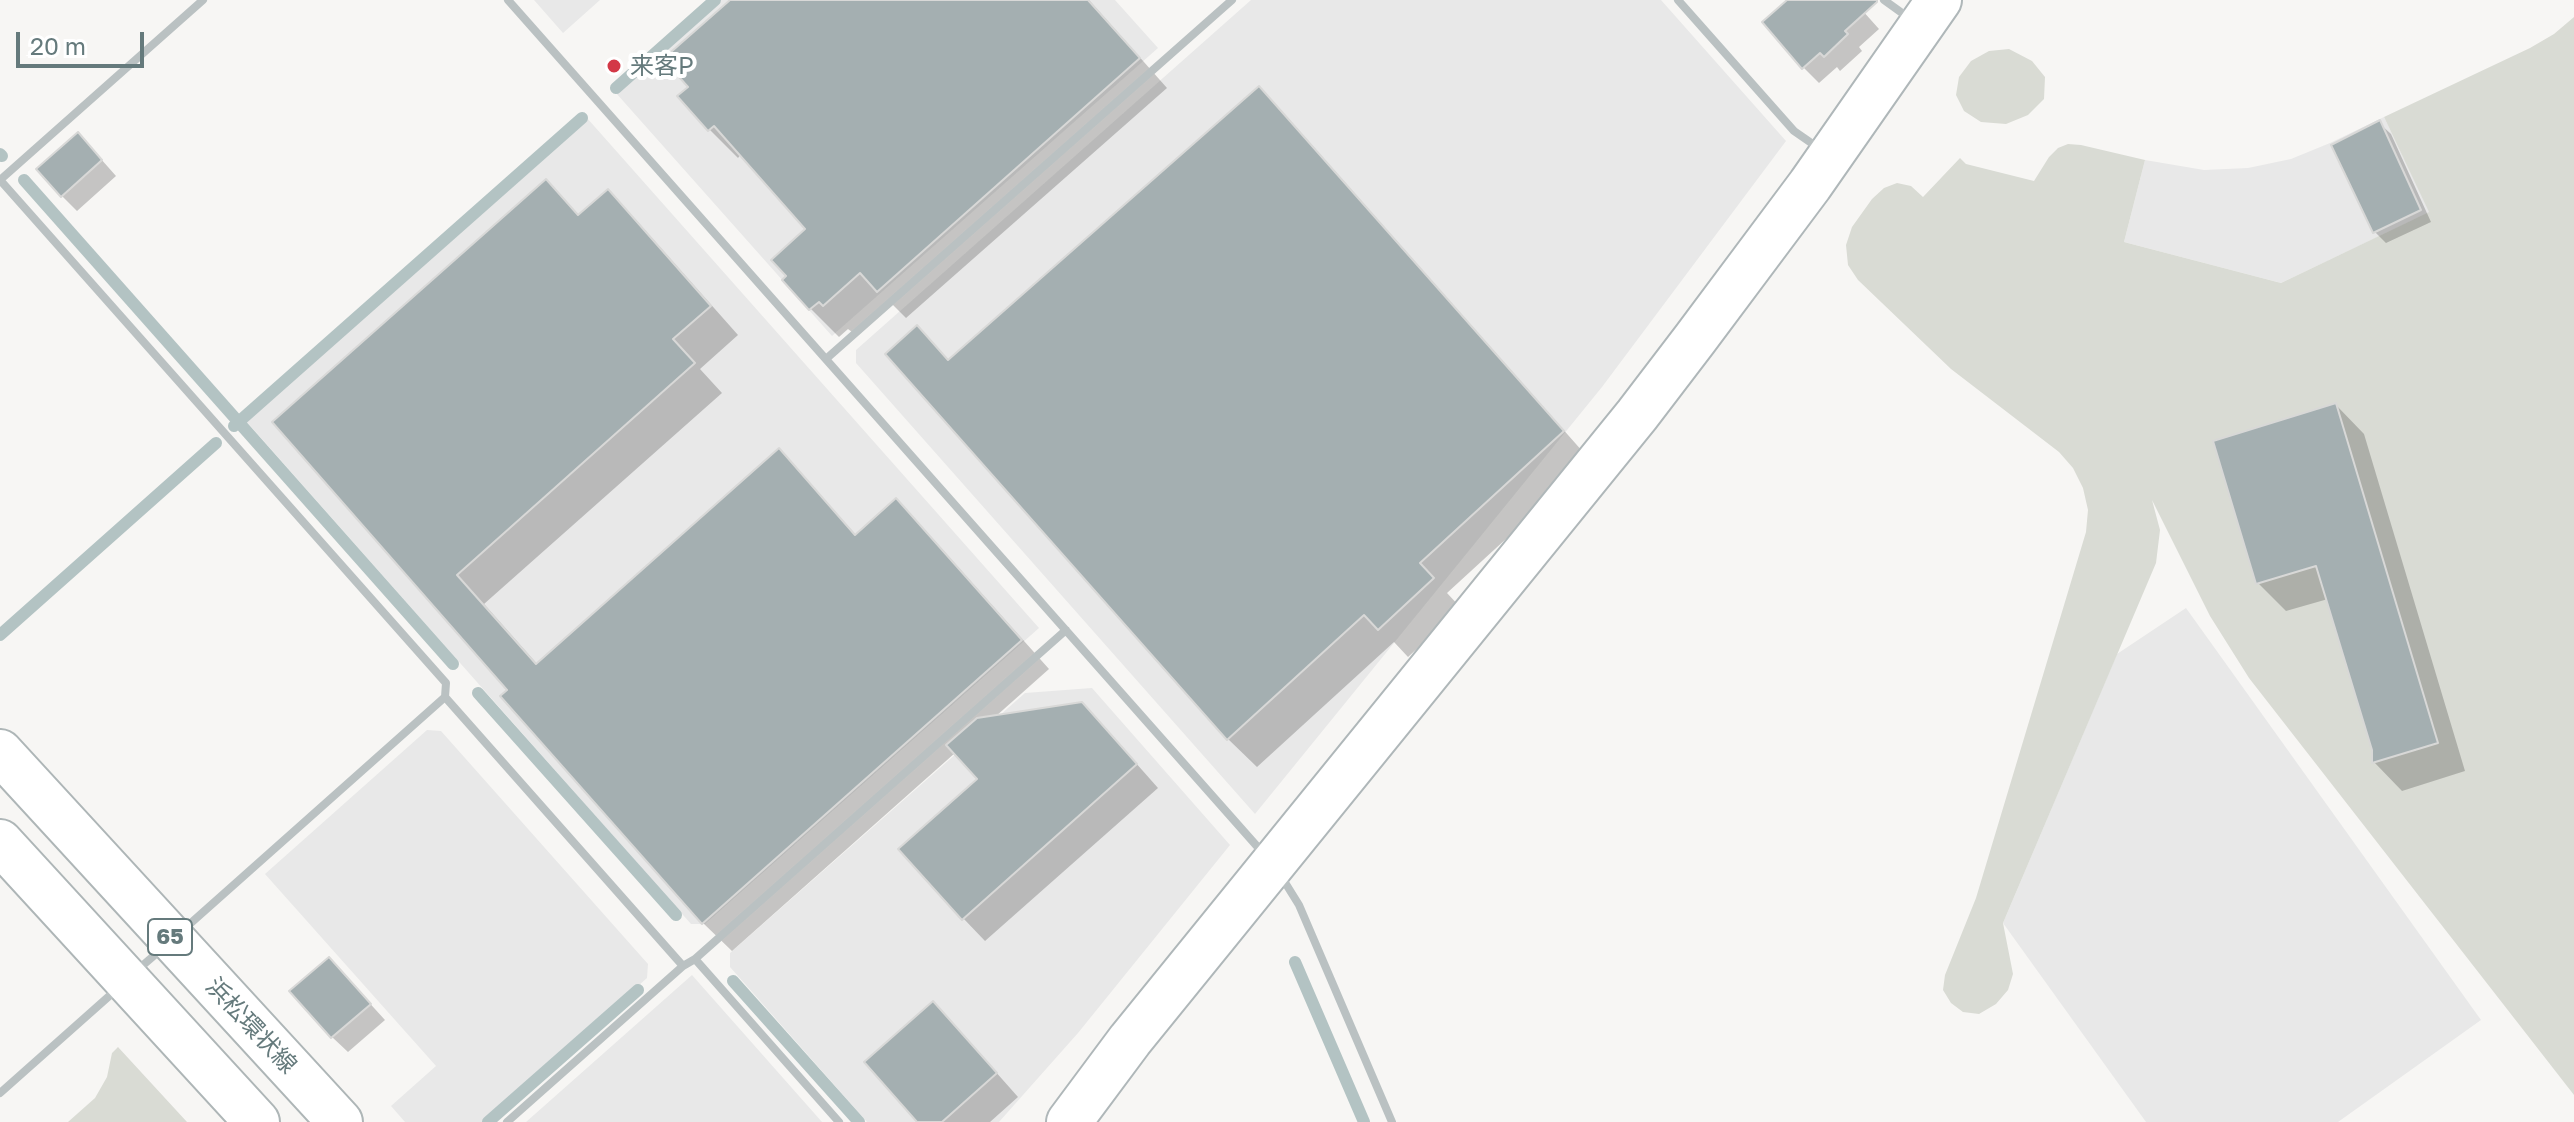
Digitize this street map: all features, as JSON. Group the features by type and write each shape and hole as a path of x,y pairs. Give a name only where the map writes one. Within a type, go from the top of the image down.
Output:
{"street":[{"path":"0,1093 445,697 446,683 0,180 203,0"},
{"path":"508,0 1273,864 1299,905 1392,1122"},
{"path":"826,359 1232,0"},
{"path":"1678,0 1794,131 1830,156"},
{"path":"1069,1122 1130,1040 1637,415 1753,263 1930,13 1884,0"},
{"path":"507,1122 1066,630"},
{"path":"445,697 683,966"},
{"name":"浜松環状線","path":"0,752 340,1122"},
{"name":"65","path":"0,842 257,1122"},
{"path":"695,959 839,1122"}],"shaded area":[{"path":"534,0 600,0 563,33"},
{"path":"721,0 1115,0 1158,48 832,336 616,93"},
{"path":"1251,0 1661,0 1786,141 1602,387 1255,814 856,363 856,350"},
{"path":"2574,17 2574,1095 2249,678 2210,616 2152,500 2160,530 2156,563 2003,923 2013,974 2008,990 1996,1004 1979,1014 1963,1012 1951,1003 1943,990 1945,975 1976,898 2086,532 2088,510 2083,488 2073,468 2059,452 1951,369 1858,280 1848,265 1846,245 1852,227 1884,188 1897,183 1911,186 1923,197 1960,158 1966,164 2034,181 2058,148 2068,144 2081,145 2145,160 2124,242 2281,283 2429,212 2384,117 2530,48"},
{"path":"2009,49 2032,61 2045,77 2044,99 2028,115 2006,124 1981,122 1964,111 1956,95 1959,77 1971,61 1989,51"},
{"path":"2384,117 2430,212 2281,283 2124,242 2145,160 2204,170 2248,168 2291,159"},
{"path":"587,118 1039,628 705,924 691,924 246,421"},
{"path":"2186,608 2481,1020 2338,1122 2146,1122 2003,923 2117,654"},
{"path":"1092,688 1230,845 1078,1033 999,1122 867,1122 730,967 730,953 1025,693"},
{"path":"427,730 441,731 648,964 647,978 484,1122 405,1122 391,1106 436,1066 265,874"},
{"path":"692,975 822,1122 526,1122"},
{"path":"118,1047 187,1122 68,1122 95,1098 107,1077 112,1053"}],"building":[{"path":"730,0 1088,0 1140,58 877,292 860,273 823,306 819,302 809,310 782,280 786,276 771,260 805,229 714,126 708,131 677,96 688,87 663,59"},
{"path":"1787,0 1877,2 1845,31 1848,34 1824,57 1820,53 1802,69 1762,22"},
{"path":"1259,86 1564,431 1420,563 1434,578 1378,630 1364,615 1227,740 885,354 917,325 948,360"},
{"path":"2380,120 2421,210 2373,233 2331,145"},
{"path":"78,132 102,160 61,197 36,169"},
{"path":"546,179 578,215 608,189 711,306 673,339 695,363 457,575 536,664 779,448 855,535 896,498 1022,640 702,924 500,696 507,690 272,422"},
{"path":"2336,403 2438,743 2372,763 2372,750 2316,566 2256,584 2213,441"},
{"path":"1082,702 1137,764 962,920 898,849 977,779 946,745 977,718"},
{"path":"329,957 371,1004 331,1038 289,991"},
{"path":"933,1001 997,1073 942,1122 917,1122 864,1062"}],"waterway":[{"path":"616,88 715,0"},
{"path":"234,426 582,118"},
{"path":"24,180 453,664"},
{"path":"0,635 216,443"},
{"path":"478,693 676,915"},
{"path":"1295,962 1364,1122"},
{"path":"733,981 859,1122"},
{"path":"488,1122 638,990"}],"place":[{"name":"来客P","path":"614,66"}]}
